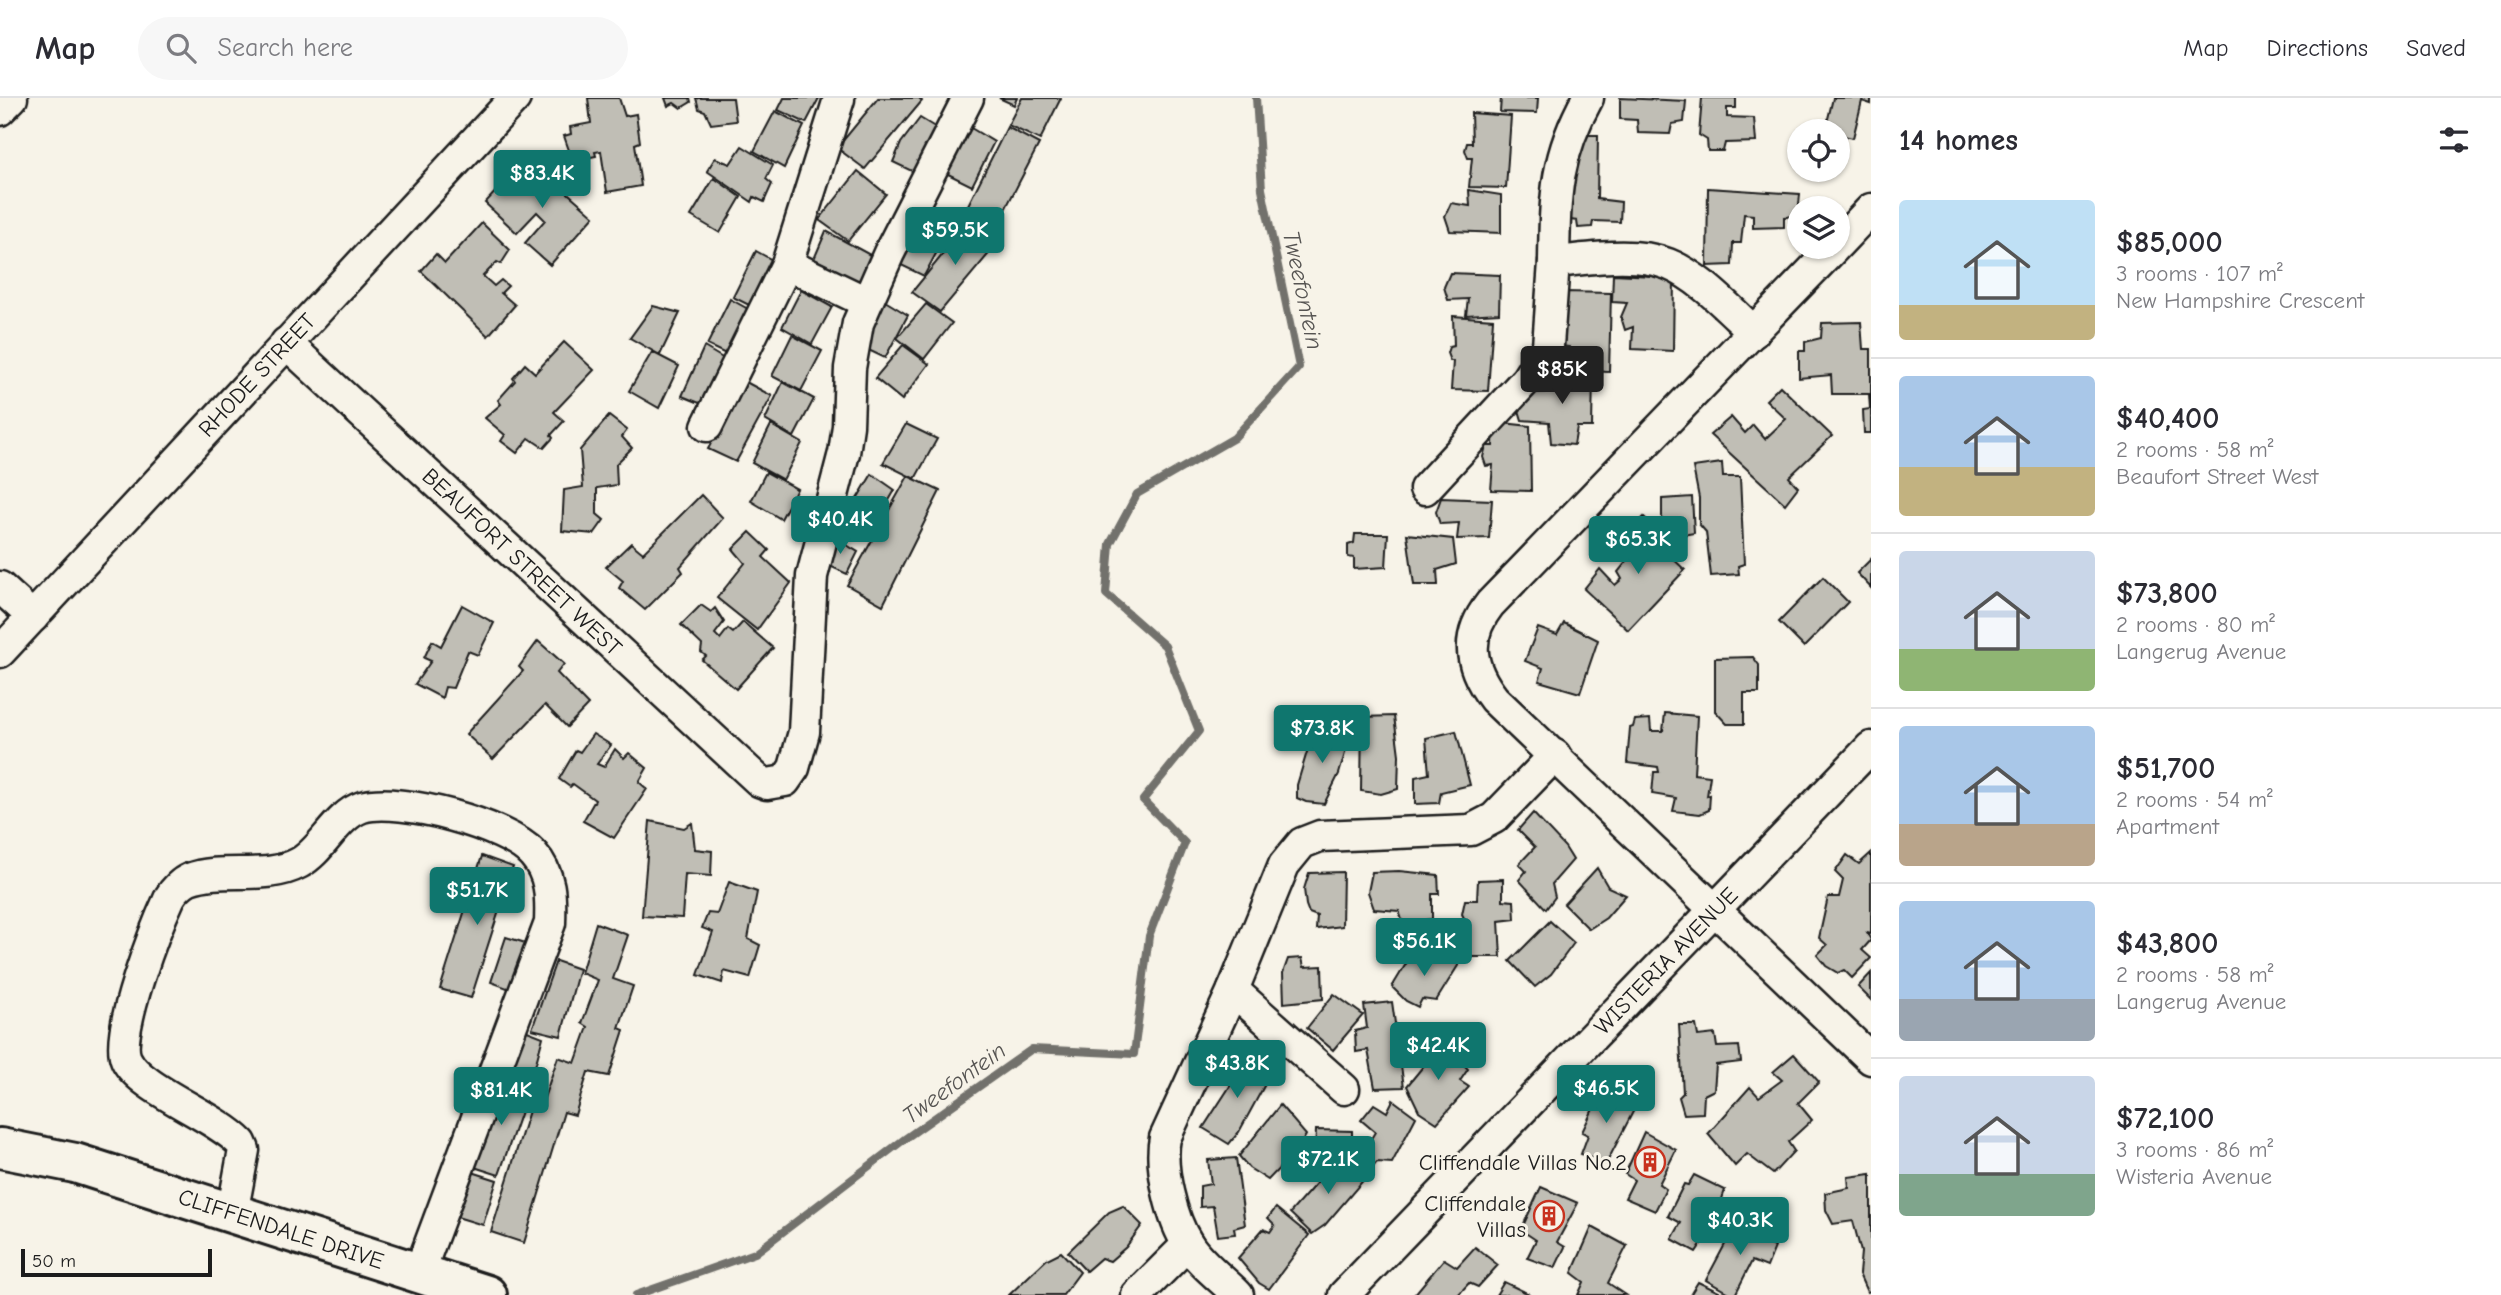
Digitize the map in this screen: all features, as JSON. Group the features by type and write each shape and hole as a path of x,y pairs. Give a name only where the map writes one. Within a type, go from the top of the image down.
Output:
{"street":[{"path":"0,110 12,98"},
{"name":"RHODE STREET","path":"0,652 514,98"},
{"path":"787,264 866,303 968,98"},
{"path":"1425,489 1526,380 1548,346 1551,334 1559,168 1571,127 1588,98"},
{"path":"707,426 787,264 839,99"},
{"path":"1850,231 1871,209"},
{"path":"1554,262 1633,258 1668,264 1714,297 1754,332"},
{"path":"1824,259 1478,619 1470,653 1482,684 1494,699 1871,1059"},
{"name":"BEAUFORT STREET WEST","path":"286,343 759,781 767,784 785,781 794,768 804,732 812,576 839,478 849,426 852,344 866,303"},
{"path":"0,587 33,617"},
{"name":"WISTERIA AVENUE","path":"1343,1295 1871,747"},
{"path":"1238,1295 1188,1244 1167,1184 1163,1149 1165,1138 1233,990 1284,865 1302,843 1330,835 1471,830 1494,818 1555,755"},
{"path":"232,1214 244,1150 241,1143 143,1077 126,1060 123,1048 127,1015 171,895 188,880 202,876 285,869 300,863 351,813 361,808 415,808 482,825 524,845 543,868 551,900 550,923 419,1273"},
{"path":"1233,990 1344,1089"},
{"name":"CLIFFENDALE DRIVE","path":"0,1119 75,1163"},
{"name":"CLIFFENDALE DRIVE","path":"0,1148 75,1163 487,1295"},
{"path":"1137,1295 1188,1244"}],"building":[{"path":"588,98 619,98 625,116 636,114 640,142 635,144 641,186 607,192 601,151 595,152 596,156 575,160 574,155 571,156 564,136 571,134 570,127 591,123"},
{"path":"665,98 690,98 691,102 681,108 674,103 668,106"},
{"path":"696,98 733,98 736,121 711,124 705,111 699,109"},
{"path":"784,98 819,98 806,123 778,110"},
{"path":"878,98 919,98 922,101 865,169 837,148"},
{"path":"999,98 1017,98 1014,105"},
{"path":"1022,98 1061,98 1040,140 1008,125"},
{"path":"1501,98 1538,98 1537,113 1500,112"},
{"path":"1620,98 1686,101 1684,122 1672,124 1670,134 1638,133 1637,120 1620,119"},
{"path":"1702,98 1736,98 1736,108 1727,108 1727,117 1754,118 1756,142 1725,143 1723,151 1708,151 1707,140 1699,135"},
{"path":"1833,98 1871,98 1871,104 1862,101 1853,138 1850,137 1850,119 1828,119"},
{"path":"775,111 804,126 784,168 754,151"},
{"path":"1471,113 1511,116 1506,188 1469,187 1472,158 1468,158 1465,150 1467,143 1472,143"},
{"path":"920,118 943,132 920,175 893,162 901,143"},
{"path":"1007,127 1039,144 998,223 966,209"},
{"path":"971,128 994,142 972,186 944,172"},
{"path":"1573,135 1598,135 1597,199 1621,202 1620,222 1593,221 1592,227 1578,228 1577,221 1570,220"},
{"path":"742,146 773,165 766,179 772,184 764,202 754,197 752,202 707,171 715,158 730,164"},
{"path":"549,159 568,176 561,187 594,216 550,265 525,243 545,220 537,212 517,233 485,203 512,174 525,184"},
{"path":"858,171 886,194 848,241 819,220"},
{"path":"714,178 741,197 720,233 691,216"},
{"path":"1708,188 1800,194 1787,196 1784,227 1753,228 1753,215 1744,214 1741,243 1733,243 1732,265 1707,266"},
{"path":"1469,190 1501,195 1501,233 1450,231 1445,216 1451,203 1470,206"},
{"path":"924,219 947,233 924,276 897,263 905,244"},
{"path":"970,221 997,244 940,312 912,292"},
{"path":"482,223 510,250 501,264 497,262 483,276 494,286 501,280 508,286 501,293 515,305 488,336 421,271 436,254 445,263"},
{"path":"826,231 872,256 867,271 858,282 814,259"},
{"path":"756,251 783,266 759,310 733,297"},
{"path":"1450,273 1500,275 1499,313 1466,315 1468,299 1448,300 1444,287"},
{"path":"1613,274 1674,277 1673,351 1632,349 1633,327 1625,330 1621,317 1627,303 1612,302"},
{"path":"801,290 832,307 812,344 782,327"},
{"path":"1563,292 1611,293 1609,372 1567,370 1569,347 1561,346"},
{"path":"730,299 757,314 734,358 707,345"},
{"path":"885,301 908,315 885,358 858,345"},
{"path":"926,304 952,323 924,359 897,338"},
{"path":"653,306 680,313 660,355 630,338"},
{"path":"1453,316 1493,319 1488,391 1451,390 1453,361 1450,361 1447,353 1449,347 1454,346"},
{"path":"1861,322 1863,349 1871,349 1871,433 1864,433 1863,410 1870,409 1869,394 1832,394 1831,375 1799,378 1799,351 1805,351 1805,342 1821,338 1822,323"},
{"path":"792,335 822,351 801,391 772,376"},
{"path":"564,342 594,370 554,412 564,421 551,435 553,438 544,448 529,438 517,453 501,441 505,435 485,418 501,404 498,400 515,381 513,378 525,364 535,373"},
{"path":"903,345 929,364 902,400 875,378"},
{"path":"704,347 731,363 707,406 682,396"},
{"path":"652,352 679,366 659,408 629,391"},
{"path":"1551,371 1593,375 1592,427 1577,427 1574,445 1551,443 1549,422 1522,420 1518,407 1523,393 1549,392"},
{"path":"744,381 772,396 736,462 708,449"},
{"path":"783,382 814,399 794,437 765,420"},
{"path":"1780,386 1832,436 1789,477 1798,487 1785,504 1710,435 1731,417 1745,433 1753,425 1765,439 1786,419 1766,400"},
{"path":"609,416 627,430 622,437 632,448 616,464 617,485 597,488 597,514 604,520 594,534 562,531 564,490 583,487 580,450"},
{"path":"1494,422 1530,426 1531,491 1491,490 1493,465 1486,466 1483,457 1486,446 1493,446"},
{"path":"906,424 937,439 915,479 883,463"},
{"path":"771,425 802,443 783,480 752,463"},
{"path":"1722,463 1723,477 1740,477 1744,564 1738,566 1739,574 1711,576 1706,532 1699,524 1699,498 1693,467"},
{"path":"766,472 797,489 781,519 751,501"},
{"path":"872,474 895,490 870,533 843,522"},
{"path":"908,476 940,491 883,605 847,585"},
{"path":"701,495 723,518 680,567 683,572 645,610 619,588 623,581 606,567 631,543 643,553"},
{"path":"1692,497 1694,533 1672,537 1670,523 1662,523 1662,499"},
{"path":"1441,498 1492,500 1489,538 1457,539 1459,523 1440,524 1436,512"},
{"path":"1644,517 1674,547 1668,554 1685,570 1628,630 1584,589 1600,569 1615,585 1622,579 1618,572 1635,551 1623,539"},
{"path":"750,532 769,550 763,557 791,583 757,630 717,598 745,563 733,549"},
{"path":"1355,534 1388,534 1386,567 1354,569 1354,558 1348,557 1348,545 1354,543"},
{"path":"1407,534 1453,539 1456,564 1437,570 1438,585 1414,585"},
{"path":"835,538 858,552 847,574 821,562"},
{"path":"1871,559 1871,588 1857,573"},
{"path":"1823,577 1848,602 1804,647 1779,622"},
{"path":"462,605 494,623 478,655 468,651 453,688 445,687 442,698 415,684 431,661 424,658 432,641 441,646"},
{"path":"701,605 711,612 715,608 724,622 715,634 720,639 728,629 733,633 743,622 773,648 736,689 702,660 706,656 701,652 702,645 681,625"},
{"path":"1564,623 1598,640 1580,693 1539,681 1543,668 1525,661 1538,628 1557,635"},
{"path":"538,641 564,664 557,673 588,705 567,727 545,705 493,759 466,734 523,671 519,667"},
{"path":"1753,657 1759,665 1759,693 1744,693 1744,724 1727,724 1715,711 1715,658"},
{"path":"1665,713 1697,716 1694,774 1710,776 1707,796 1710,795 1709,810 1700,814 1673,811 1676,798 1652,794 1654,772 1659,772 1658,767 1627,763 1630,728 1635,720 1650,719 1651,731 1663,731"},
{"path":"1394,716 1399,755 1398,789 1381,794 1361,791 1362,717"},
{"path":"1320,724 1350,736 1339,774 1324,804 1297,798 1297,785 1310,742"},
{"path":"1456,731 1470,785 1441,792 1439,803 1415,804 1415,777 1429,774 1426,738"},
{"path":"593,734 611,745 597,764 604,767 615,749 624,758 629,753 647,768 639,782 647,789 614,838 583,821 595,800 573,784 570,787 559,779 576,750 580,752"},
{"path":"1533,813 1565,847 1573,860 1552,884 1555,897 1546,909 1519,880 1526,871 1519,864 1535,847 1518,830"},
{"path":"650,821 684,828 692,823 695,849 712,851 711,876 685,874 682,918 642,916"},
{"path":"1871,853 1871,934 1867,933 1871,940 1862,950 1871,958 1852,978 1844,970 1838,973 1826,966 1817,955 1827,945 1819,938 1828,897 1839,897 1843,880 1835,872 1847,855 1859,864"},
{"path":"482,856 513,867 471,998 440,989"},
{"path":"1597,868 1608,887 1626,895 1606,918 1589,929 1564,904"},
{"path":"1399,871 1438,875 1439,894 1432,894 1432,919 1403,923 1399,911 1374,909 1368,892 1372,872"},
{"path":"1343,872 1342,926 1316,929 1317,916 1309,913 1304,889 1309,873"},
{"path":"1503,879 1503,900 1514,901 1515,919 1499,921 1501,957 1468,957 1469,928 1462,914 1465,900 1477,900 1478,880"},
{"path":"729,882 757,892 748,939 760,945 750,978 724,971 722,983 698,975 713,932 702,928 708,913 717,914"},
{"path":"1550,921 1574,943 1551,974 1535,987 1510,961"},
{"path":"596,923 628,935 613,979 633,986 619,1028 624,1030 609,1076 588,1072 575,1115 564,1112 524,1243 491,1232 533,1098 543,1101 558,1057 575,1063 588,1027 582,1023 598,980 581,973"},
{"path":"506,937 532,945 518,992 491,982"},
{"path":"1415,949 1431,959 1436,955 1459,964 1436,1001 1422,999 1418,1007 1406,1001 1392,987"},
{"path":"1302,958 1304,967 1322,966 1323,999 1284,1003 1283,973 1288,959"},
{"path":"556,961 579,969 561,1036 532,1029"},
{"path":"1871,973 1871,1000 1858,987"},
{"path":"1334,994 1363,1015 1333,1050 1307,1028"},
{"path":"1392,1002 1404,1087 1375,1088 1368,1050 1356,1052 1355,1031 1367,1028 1364,1005"},
{"path":"1679,1025 1696,1025 1698,1036 1715,1034 1717,1047 1739,1046 1741,1062 1716,1065 1714,1090 1704,1095 1703,1113 1684,1114 1679,1097 1683,1093"},
{"path":"517,1027 543,1037 531,1081 503,1073"},
{"path":"1436,1036 1468,1069 1460,1081 1469,1087 1437,1123 1419,1111 1407,1086 1430,1058 1426,1046"},
{"path":"1794,1054 1819,1082 1798,1103 1812,1120 1788,1142 1794,1151 1773,1174 1747,1154 1735,1166 1708,1134 1750,1087 1759,1097 1782,1080 1773,1072"},
{"path":"1238,1056 1270,1075 1239,1132 1229,1144 1203,1128 1234,1080 1228,1073"},
{"path":"503,1078 529,1088 499,1175 474,1167"},
{"path":"1603,1088 1637,1104 1606,1164 1581,1154 1588,1135 1582,1132"},
{"path":"1393,1100 1416,1117 1392,1163 1377,1162 1372,1168 1360,1157 1375,1132 1361,1120 1374,1104 1387,1112"},
{"path":"1280,1105 1306,1135 1302,1142 1311,1158 1301,1169 1288,1159 1268,1180 1249,1168 1239,1156"},
{"path":"1316,1130 1352,1131 1352,1155 1315,1154"},
{"name":"Cliffendale Villas No.2","path":"1644,1132 1676,1150 1659,1184 1666,1189 1655,1211 1625,1198 1634,1180 1625,1174"},
{"path":"1236,1158 1245,1225 1234,1228 1235,1234 1218,1236 1213,1206 1200,1207 1200,1186 1211,1184 1208,1160"},
{"path":"1346,1159 1367,1176 1325,1225 1312,1234 1290,1213 1335,1162 1339,1164"},
{"path":"469,1171 497,1180 483,1225 457,1217"},
{"path":"1871,1174 1871,1291 1867,1292 1859,1274 1861,1252 1853,1221 1833,1224 1826,1210 1825,1193 1849,1188 1848,1177"},
{"path":"1694,1175 1725,1190 1721,1202 1731,1205 1722,1224 1713,1226 1696,1252 1672,1239 1681,1223 1668,1216 1684,1184 1688,1185"},
{"name":"Cliffendale Villas","path":"1541,1187 1578,1203 1557,1242 1565,1247 1555,1268 1527,1258 1536,1240 1521,1230"},
{"path":"1123,1206 1142,1225 1126,1247 1110,1261 1101,1258 1086,1271 1068,1252 1109,1212"},
{"path":"1276,1208 1309,1235 1269,1289 1259,1283 1238,1258 1263,1229 1270,1232 1275,1225 1268,1218"},
{"path":"1738,1220 1768,1232 1762,1242 1775,1247 1767,1267 1752,1261 1735,1295 1732,1295 1706,1280"},
{"name":"Cliffendale Villas","path":"1592,1227 1627,1246 1608,1283 1626,1295 1578,1295 1584,1282 1572,1273"},
{"name":"Cliffendale Villas","path":"1475,1247 1498,1265 1478,1287 1469,1283 1458,1295 1414,1295 1444,1259 1457,1267"},
{"path":"1061,1252 1080,1272 1063,1295 1009,1295 1047,1259"},
{"name":"Cliffendale Villas","path":"1504,1282 1529,1294 1529,1295 1496,1295"},
{"path":"1698,1282 1721,1293 1720,1295 1690,1295"}],"waterway":[{"name":"Tweefontein","path":"636,1295 755,1253 906,1138 1032,1049 1134,1054 1149,936 1185,843 1143,800 1199,731 1165,646 1106,594 1110,544 1137,494 1234,438 1299,367 1262,189 1256,98"}],"place":[{"name":"Cliffendale Villas No.2","path":"1650,1162"},
{"name":"Cliffendale Villas","path":"1549,1216"}]}
